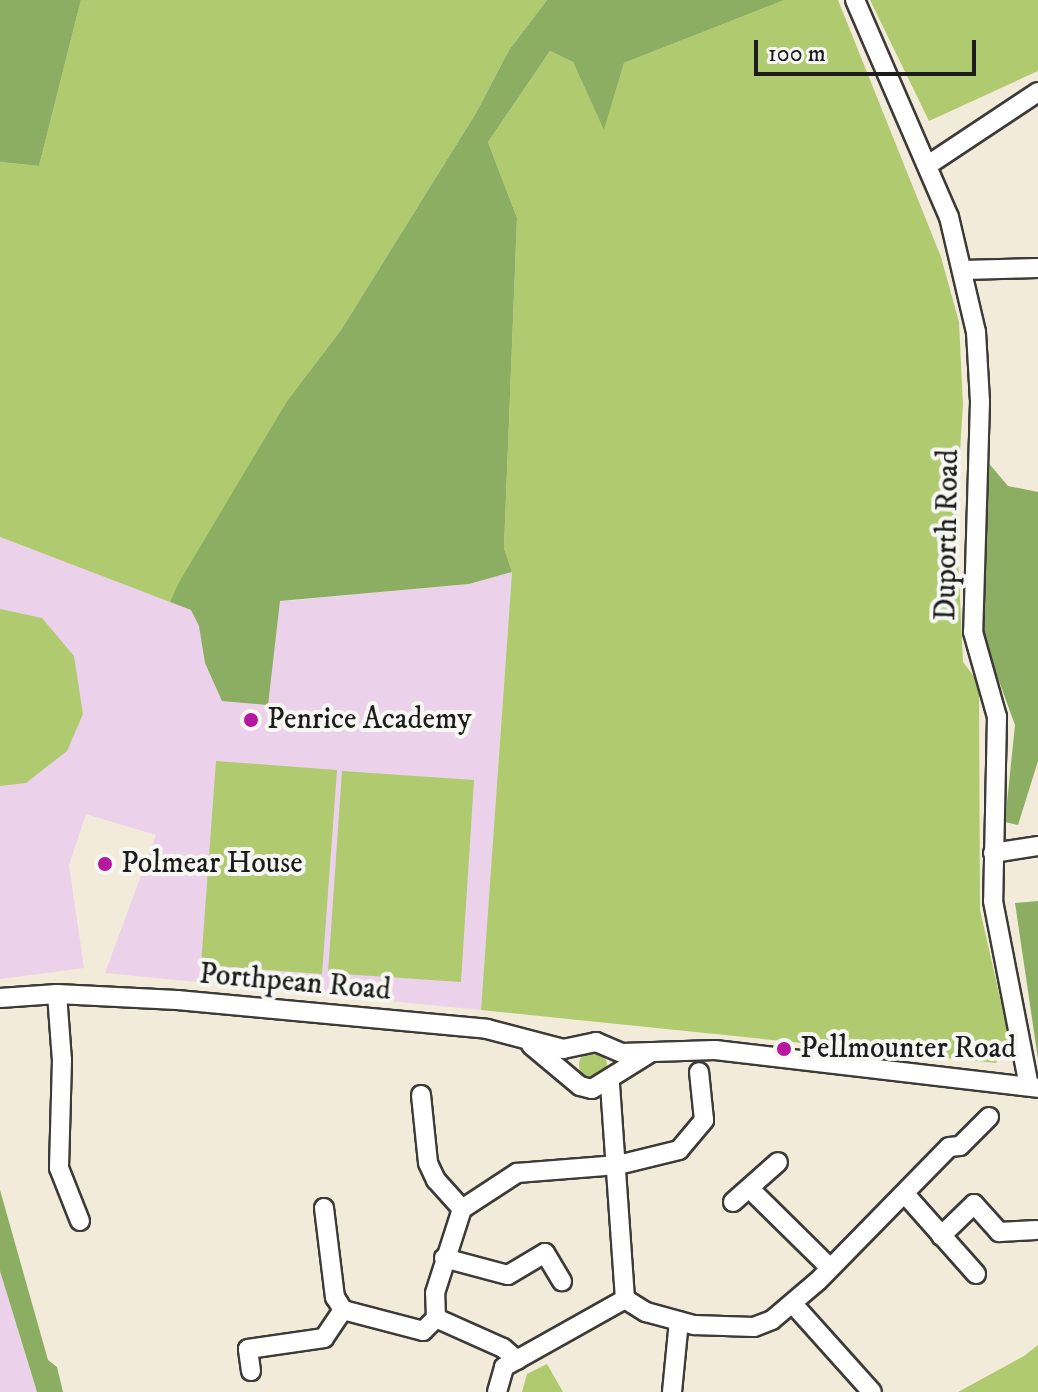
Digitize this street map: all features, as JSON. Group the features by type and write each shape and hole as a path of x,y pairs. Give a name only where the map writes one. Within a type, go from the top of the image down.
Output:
{"street":[{"name":"Duporth Road","path":"855,0 928,165 963,270 976,332 980,402 973,632 997,717 993,901 1034,1087"},
{"path":"928,165 1038,92"},
{"path":"963,270 1038,268"},
{"path":"993,853 1038,846"},
{"path":"57,994 59,1168 80,1221"},
{"name":"Porthpean Road","path":"0,998 57,994 487,1029 563,1049 582,1044 606,1046 622,1053 715,1050 1034,1087"},
{"name":"Porthpean Road","path":"526,1041 580,1085 610,1124"},
{"path":"582,1044 569,1061 580,1085 612,1079 652,1052"},
{"path":"606,1046 616,1061 610,1124 618,1165 625,1299"},
{"path":"324,1208 335,1297 343,1310 423,1331 436,1318 435,1293 462,1209 517,1173 618,1165 679,1150 704,1120 699,1072"},
{"path":"421,1095 428,1163 436,1180 462,1209"},
{"path":"625,1299 679,1321 754,1327 793,1304 949,1147 960,1146 989,1117"},
{"path":"733,1202 778,1162"},
{"path":"750,1189 830,1268"},
{"path":"905,1194 976,1274"},
{"path":"941,1236 974,1204 999,1232 1036,1230"},
{"path":"444,1258 508,1275 545,1253 562,1281"},
{"path":"497,1392 504,1367 625,1299"},
{"path":"793,1304 872,1392"},
{"path":"251,1371 248,1349 324,1338 343,1310"},
{"path":"436,1318 503,1348 517,1360"},
{"path":"672,1392 679,1321"}],"shaded area":[{"name":"Penrice Academy","path":"0,537 191,610 469,584 512,572 481,1010 105,973 156,835 86,814 69,865 84,968 0,979"},
{"path":"0,1271 36,1390 37,1392 0,1392"}],"green space":[{"path":"0,0 81,0 39,166 0,162"},
{"path":"81,0 547,0 509,50 476,113 341,330 287,401 170,602 0,537 0,162 39,166"},
{"path":"547,0 784,0 624,63 604,130 573,62 550,51 488,142 517,218 504,548 512,572 469,584 280,601 268,705 222,701 205,663 199,626 191,610 170,602 178,584 287,401 341,330 476,113 509,50"},
{"path":"784,0 838,0 941,257 959,322 963,405 956,513 963,662 979,683 980,910 1009,1037 996,1063 481,1010 512,572 504,548 517,218 488,142 550,51 573,62 604,129 624,63"},
{"path":"870,0 1038,0 1038,71 929,121"},
{"path":"986,460 1008,486 1038,492 1038,761 1018,825 1005,822 1015,725 979,626"},
{"path":"0,609 42,618 74,656 83,714 67,751 26,783 0,786"},
{"path":"216,761 337,770 322,974 201,965"},
{"path":"342,771 474,780 461,982 328,973"},
{"path":"1038,901 1038,1059 1015,903"},
{"path":"593,1051 603,1055 607,1065 603,1075 593,1079 583,1075 579,1065 583,1055"},
{"path":"0,1190 48,1360 57,1367 63,1392 37,1392 0,1271"},
{"path":"1038,1345 1038,1392 958,1392 1024,1356"},
{"path":"547,1364 563,1392 522,1392 527,1374"}],"place":[{"name":"Penrice Academy","path":"251,720"},
{"name":"Polmear House","path":"105,864"},
{"name":"Pellmounter Road","path":"784,1049"}]}
